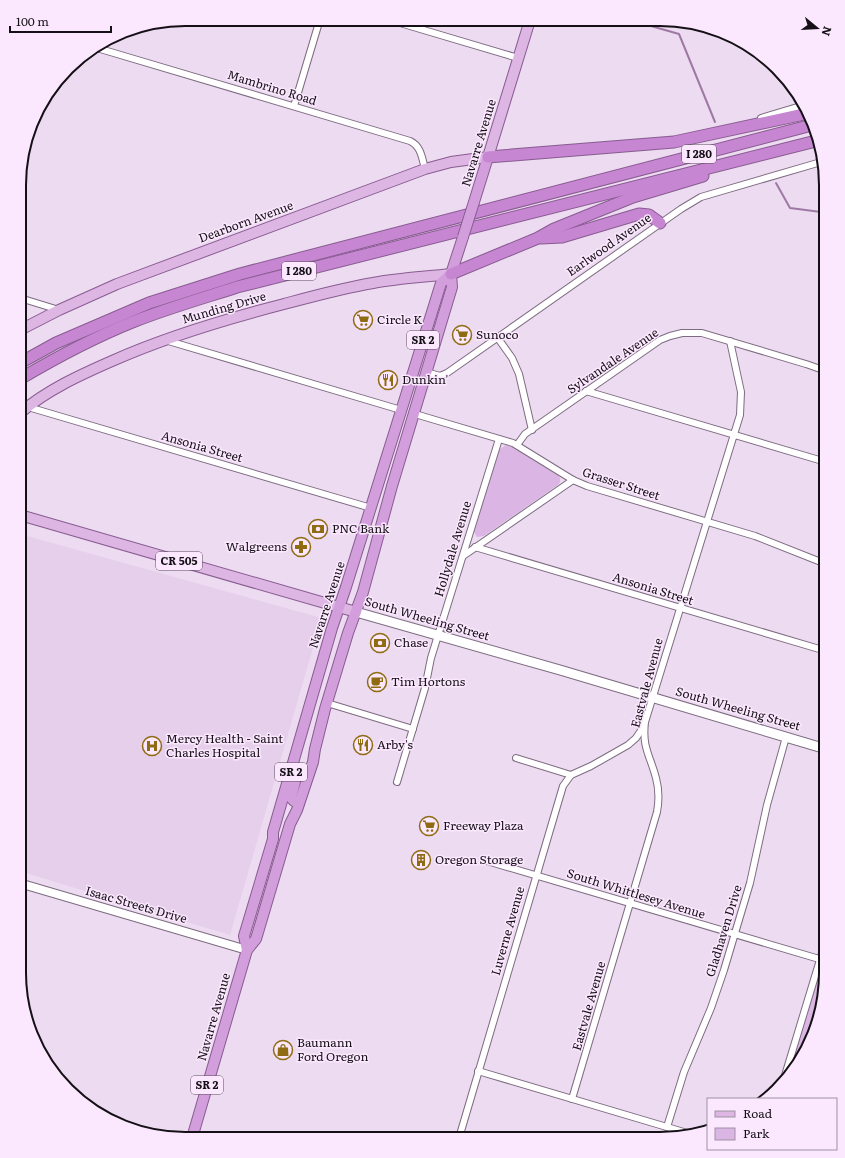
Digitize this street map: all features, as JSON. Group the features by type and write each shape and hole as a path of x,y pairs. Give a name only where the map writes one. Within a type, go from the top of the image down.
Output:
{"highway":[{"path":"488,157 674,142 803,114"},
{"name":"I 280","path":"26,360 56,343 149,303 240,274 808,127"},
{"name":"I 280","path":"26,375 55,358 135,321 237,287 813,142"},
{"path":"451,274 538,238 554,229 633,197 702,176 758,155"},
{"name":"Navarre Avenue","path":"194,1132 247,950 256,939 290,824 300,803 313,762 327,703 348,633 370,568 392,486 452,287 451,274 488,157"},
{"path":"538,238 562,236 639,214 649,215 660,223"},
{"name":"Navarre Avenue","path":"247,950 244,936 339,607 441,283 451,274"},
{"path":"422,390 423,365 436,320 436,317 431,315"},
{"path":"414,368 408,407 409,410 415,413"},
{"path":"300,803 294,801 291,796 310,728 310,704"},
{"path":"270,894 271,870 278,846 273,839"}],"main road":[{"name":"Navarre Avenue","path":"488,157 528,26"},
{"name":"Dearborn Avenue","path":"26,327 59,310 117,284 425,169 451,162 488,157"},
{"name":"Munding Drive","path":"26,409 60,386 124,356 163,340 238,316 345,288 374,282 451,274"},
{"name":"South Wheeling Street","path":"26,517 819,747"}],"street":[{"path":"294,106 318,26"},
{"path":"410,26 518,58"},
{"name":"Mambrino Road","path":"102,49 410,141 414,143 419,150 425,169"},
{"path":"716,133 799,107"},
{"name":"Earlwood Avenue","path":"426,372 440,376 444,375 660,223 701,197 818,163"},
{"path":"26,300 59,310"},
{"name":"Sylvandale Avenue","path":"517,445 525,434 586,391 667,337 682,333 698,332 819,369"},
{"path":"497,337 512,358 519,374 532,430"},
{"path":"163,340 401,410"},
{"name":"Eastvale Avenue","path":"572,1099 656,818 658,793 656,779 645,744 645,722 740,414 742,397 730,341"},
{"path":"586,391 819,460"},
{"name":"Ansonia Street","path":"26,411 371,508"},
{"name":"Grasser Street","path":"415,413 517,445 573,480 587,486 770,541 819,561"},
{"name":"Hollydale Avenue","path":"397,782 426,688 429,667 438,636 499,439"},
{"path":"462,556 573,480"},
{"name":"Ansonia Street","path":"475,547 819,649"},
{"path":"327,703 413,729"},
{"path":"516,758 571,775 591,766 628,745 636,738 645,722"},
{"name":"Gladhaven Drive","path":"667,1127 682,1079 711,1008 734,934 751,877 768,798 786,737"},
{"name":"Luverne Avenue","path":"461,1132 561,790 571,775"},
{"name":"South Whittlesey Avenue","path":"486,861 819,959"},
{"name":"Isaac Streets Drive","path":"26,885 247,950"},
{"path":"788,1068 819,972"},
{"path":"478,1071 680,1131"}],"shaded area":[{"name":"Mercy Health - Saint Charles Hospital","path":"26,536 318,617 321,620 230,935 26,873"}],"green space":[{"path":"506,445 512,446 558,475 560,477 560,481 558,485 484,536 477,537 474,532 498,453 500,449"},
{"path":"819,972 818,994 814,1014 803,1044 793,1061"}],"waterway":[{"path":"651,26 679,34 715,122"},
{"path":"776,183 790,208 819,212"}],"place":[{"name":"Circle K","path":"363,320"},
{"name":"Sunoco","path":"462,335"},
{"name":"Dunkin'","path":"388,380"},
{"name":"PNC Bank","path":"318,529"},
{"name":"Walgreens","path":"301,547"},
{"name":"Chase","path":"380,643"},
{"name":"Tim Hortons","path":"377,682"},
{"name":"Arby's","path":"363,745"},
{"name":"Mercy Health - Saint Charles Hospital","path":"152,746"},
{"name":"Freeway Plaza","path":"429,826"},
{"name":"Oregon Storage","path":"421,860"},
{"name":"Baumann Ford Oregon","path":"283,1050"}]}
